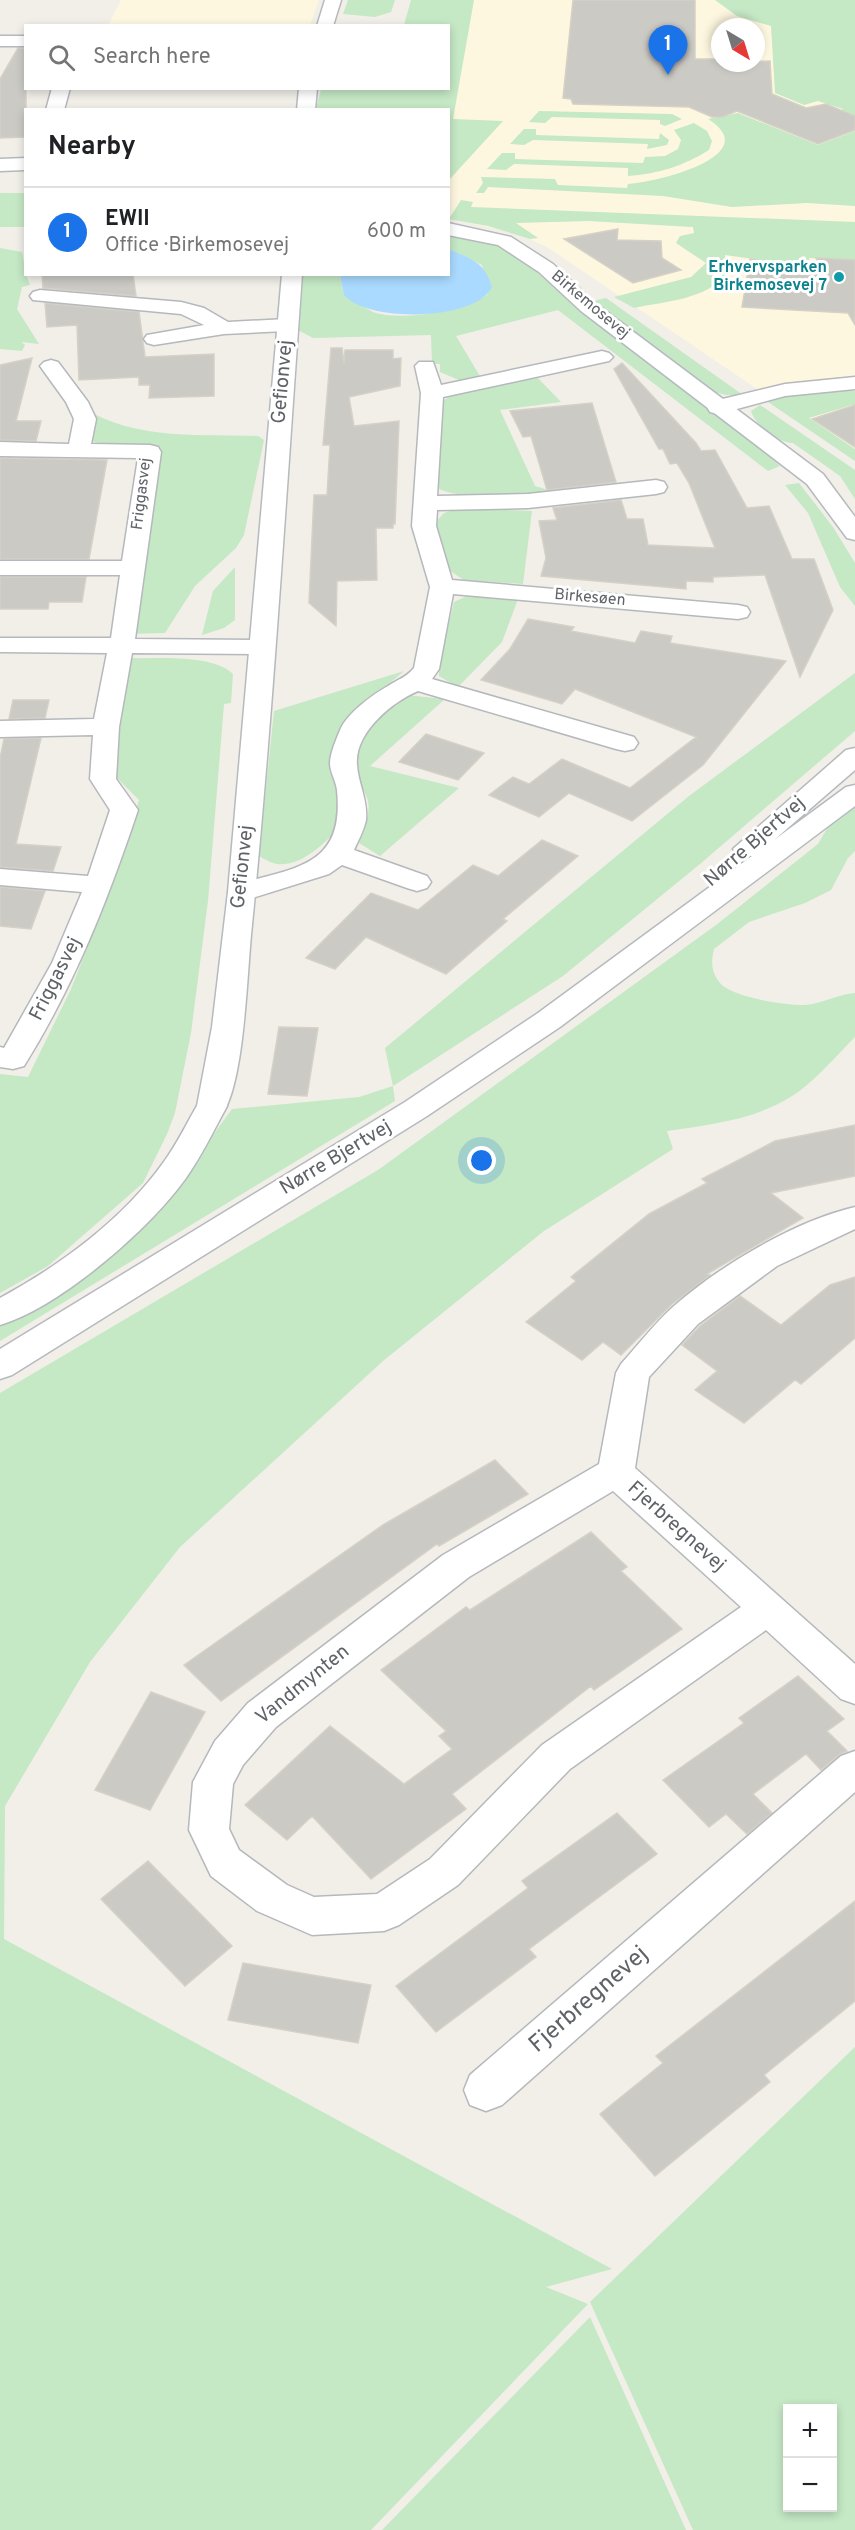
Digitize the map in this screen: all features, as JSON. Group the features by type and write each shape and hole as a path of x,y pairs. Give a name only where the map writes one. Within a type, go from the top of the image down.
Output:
{"street":[{"path":"326,24 333,0"},
{"path":"0,41 24,41"},
{"path":"56,108 60,90"},
{"path":"306,108 308,90"},
{"path":"0,165 24,164"},
{"name":"Birkemosevej","path":"450,229 504,241 546,268 588,308 822,485 855,532"},
{"name":"Gefionvej","path":"0,1313 32,1296 100,1247 170,1177 212,1106 222,1068 242,892 292,276"},
{"path":"40,296 181,308 204,315 224,328"},
{"name":"Gefionvej","path":"154,339 224,328 287,326"},
{"path":"432,393 602,357"},
{"path":"51,366 77,402 84,419 80,449"},
{"path":"242,892 319,868 339,854 352,820 350,787 343,764 354,728 374,708 398,690 416,682 426,669 442,587 424,526 432,393 426,366"},
{"path":"718,407 785,390 855,383"},
{"name":"Friggasvej","path":"0,449 150,452 122,645 112,679 106,727 104,779 124,810 99,885 68,963 13,1059 0,1057"},
{"path":"426,503 528,501 656,487"},
{"path":"0,568 133,568"},
{"name":"Birkesøen","path":"442,587 473,587 738,612"},
{"path":"0,645 263,647"},
{"path":"416,682 625,743"},
{"path":"0,729 106,727"},
{"name":"Nørre Bjertvej","path":"662,934 688,901 855,756"},
{"name":"Nørre Bjertvej","path":"0,1366 416,1109 549,1020 855,793"},
{"path":"339,854 417,882"},
{"path":"0,877 99,885"},
{"name":"Fjerbregnevej","path":"855,1218 835,1224 765,1258 678,1324 633,1373 616,1472 855,1688"},
{"name":"Vandmynten","path":"616,1472 456,1566 262,1715 229,1753 213,1782 209,1830 225,1863 272,1898 312,1916 384,1912 444,1872 556,1757 767,1609"},
{"name":"Fjerbregnevej","path":"486,2090 855,1768"}],"shaded area":[{"path":"121,0 319,0 310,24 109,24"},
{"path":"453,0 776,0 855,33 855,223 519,210 516,222 589,221 855,237 855,455 547,247 519,234 450,218 450,108 433,108 446,90 450,90"}],"green space":[{"path":"348,0 395,0 391,12 375,17 343,14"},
{"path":"411,0 474,0 453,119 503,121 450,179 450,108 316,108 321,90 450,90 450,24 404,24"},
{"path":"715,0 855,0 855,125 832,115 843,109 818,101 804,105 775,93 771,26 765,24 765,18 737,16"},
{"path":"539,111 672,114 682,119 665,126 660,124 660,120 552,117 545,123 529,122"},
{"path":"738,113 818,145 855,131 855,206 807,203 732,207 663,196 488,187 484,193 476,193 483,183 481,177 555,179 558,185 627,188 628,184 680,173 715,156 724,145 723,132 708,119"},
{"path":"694,123 707,131 712,141 709,150 690,161 660,171 628,176 628,168 514,164 506,170 487,169 502,153 515,153 515,159 643,163 645,157 665,156 678,149 681,140 674,130"},
{"path":"524,129 536,129 536,135 659,139 660,133 669,140 667,145 647,149 648,144 533,140 524,145 510,144"},
{"path":"0,193 24,193 24,227 0,227"},
{"path":"461,200 473,202 471,207 855,222 855,260 809,258 811,267 725,255 727,274 708,289 684,298 634,308 614,297 691,277 706,263 676,243 680,236 694,233 693,227 589,221 516,223 538,238 530,239 450,217"},
{"path":"450,233 491,243 514,254 578,309 710,408 780,466 768,471 558,310 456,336 481,378 459,380 440,372 440,364 432,364 431,335 313,338 298,330 303,276 340,276 344,295 373,312 399,316 449,310 488,294 482,265 450,249"},
{"path":"0,248 22,252 24,276 27,276 30,285 22,287 17,309 39,344 21,342 25,345 22,351 0,349"},
{"path":"606,298 743,395 726,395 711,391 641,341 593,301"},
{"path":"537,377 561,402 500,410 535,486 545,489 548,493 507,497 476,496 461,495 437,488 438,404 449,397"},
{"path":"845,389 855,391 855,407 852,405 809,418 855,449 855,461 768,402 788,396"},
{"path":"760,405 855,470 855,499 840,476 793,443 774,437 762,427 751,411"},
{"path":"94,414 134,428 154,432 258,436 264,440 244,535 236,548 195,586 165,633 128,634 157,446 98,444 89,439"},
{"path":"799,483 833,527 855,563 855,606 840,587 808,513 785,485"},
{"path":"459,508 532,511 523,584 464,580 450,571 436,522 444,513"},
{"path":"235,567 235,620 224,628 202,635 213,591"},
{"path":"469,595 518,599 502,642 458,687 439,676 439,665 454,602"},
{"path":"131,658 199,660 212,663 233,674 231,703 224,704 208,901 191,1033 175,1113 143,1183 48,1266 0,1293 0,1074 28,1077 71,989 104,905 139,800 113,774"},
{"path":"404,671 360,708 338,734 330,759 337,782 338,828 319,847 294,862 277,864 259,856 274,711"},
{"path":"855,673 855,731 700,864 563,976 393,1086 385,1048 689,796"},
{"path":"405,695 445,699 370,766 459,788 380,856 359,843 369,808 366,795 355,772 354,759 361,736 368,727"},
{"path":"855,803 855,851 848,858 831,890 805,903 749,922 714,949 712,963 717,979 726,988 760,1000 805,1005 855,993 855,1037 802,1089 771,1107 738,1119 667,1131 673,1149 544,1231 383,1361 180,1547 90,1662 5,1806 4,1939 612,2269 546,2287 588,2304 371,2530 0,2530 0,1393 378,1170 716,925 818,844 831,822"},
{"path":"393,1086 395,1101 0,1341 0,1321 181,1179 232,1109 359,1097"},
{"path":"855,2047 855,2530 693,2530 590,2302"},
{"path":"590,2317 686,2530 382,2530"}],"water":[{"path":"450,249 481,266 492,287 482,298 466,307 421,314 397,314 375,310 357,304 344,295 340,276 450,276"}],"building":[{"path":"573,0 695,0 695,59 711,59 711,72 765,72 765,61 770,61 772,94 806,108 826,104 855,116 855,130 818,144 737,111 722,117 712,117 689,107 573,104 571,99 563,98"},
{"path":"18,48 24,48 26,108 24,108 24,137 0,138 0,79"},
{"path":"618,229 617,240 661,241 662,258 681,270 633,283 564,239"},
{"path":"816,258 855,260 855,325 848,313 742,307 750,259 824,271"},
{"path":"42,276 133,276 136,296 43,288"},
{"path":"45,303 139,312 145,357 214,354 214,396 149,398 150,385 139,385 139,377 79,380 77,325 47,327"},
{"path":"331,348 342,348 344,363 345,350 393,350 393,359 401,358 400,386 349,397 354,426 399,421 395,524 393,528 376,528 377,580 337,581 336,626 309,603 314,495 327,495 330,445 323,445"},
{"path":"32,358 16,421 41,421 36,441 0,440 0,365"},
{"path":"622,363 701,451 715,450 747,508 769,506 792,559 814,559 833,610 800,677 765,575 713,577 713,582 686,581 686,589 541,576 546,558 539,521 557,520 553,508 621,500 627,519 643,519 648,545 715,548 689,483 677,463 670,464 663,449 659,449 614,369"},
{"path":"592,403 616,482 547,490 531,436 523,437 510,411"},
{"path":"855,405 855,447 812,419"},
{"path":"0,458 107,460 89,559 0,559"},
{"path":"0,577 86,577 82,602 49,602 48,609 0,609"},
{"path":"528,619 574,627 571,631 635,643 641,631 672,636 670,643 786,661 703,765 632,821 569,793 539,817 489,795 513,777 529,784 562,759 630,788 696,737 575,689 562,704 481,680 510,649"},
{"path":"13,700 49,700 45,718 9,719"},
{"path":"426,734 484,753 458,780 399,762"},
{"path":"41,738 16,844 61,847 53,871 0,867 0,758 4,739"},
{"path":"542,840 578,856 503,919 507,921 446,974 366,937 335,969 306,958 371,893 418,910 473,865 498,876"},
{"path":"0,887 45,891 31,929 0,926"},
{"path":"279,1027 318,1028 307,1096 268,1094"},
{"path":"855,1125 855,1176 771,1193 803,1218 707,1274 710,1275 672,1304 621,1355 603,1342 582,1360 526,1322 576,1281 571,1277 649,1214 707,1183 702,1179 775,1141"},
{"path":"855,1277 855,1338 801,1384 795,1380 744,1423 695,1390 717,1371 682,1345 700,1326 740,1296 781,1325 830,1285"},
{"path":"495,1460 528,1494 439,1546 437,1544 221,1701 184,1665 383,1525"},
{"path":"591,1532 627,1567 621,1571 682,1629 594,1690 591,1686 452,1794 466,1809 371,1879 312,1816 287,1840 245,1805 330,1726 404,1784 452,1749 439,1736 446,1731 381,1670 466,1607 470,1610"},
{"path":"798,1676 844,1719 827,1731 847,1751 821,1770 806,1754 753,1794 772,1813 747,1834 726,1814 709,1827 663,1780 744,1723 739,1718"},
{"path":"151,1692 205,1712 150,1810 95,1790"},
{"path":"617,1813 657,1854 529,1949 536,1957 436,2032 396,1986 528,1888 522,1881"},
{"path":"148,1861 232,1946 185,1986 101,1899"},
{"path":"855,1901 855,2001 764,2075 770,2082 655,2176 600,2114 663,2063 656,2056"},
{"path":"243,1963 371,1985 358,2043 228,2020"}],"place":[{"name":"EWII","path":"668,75"},
{"name":"Erhvervsparken Birkemosevej 7","path":"839,277"}]}
